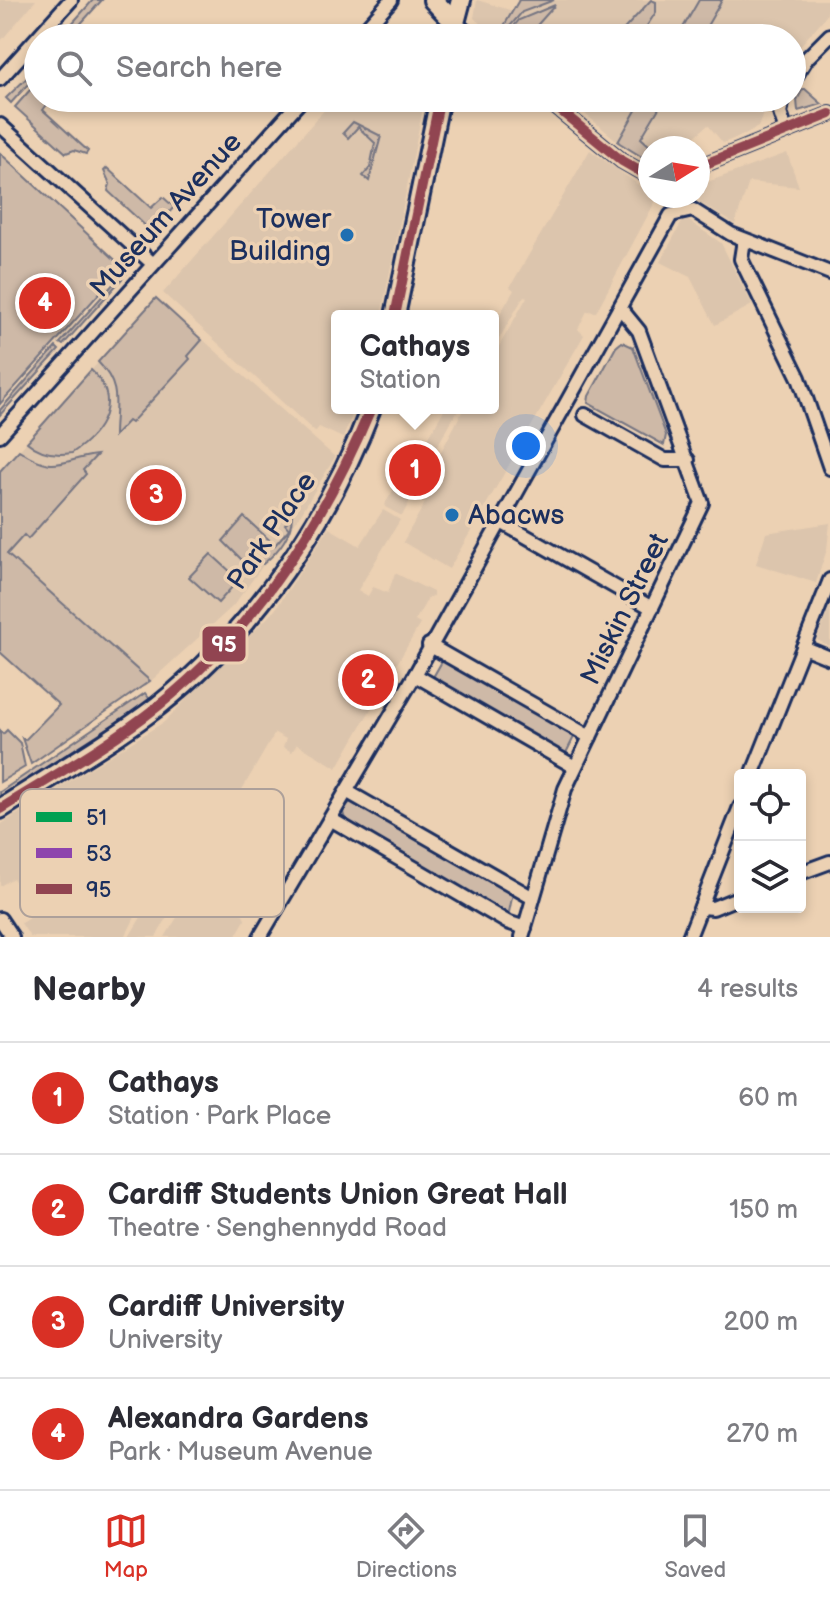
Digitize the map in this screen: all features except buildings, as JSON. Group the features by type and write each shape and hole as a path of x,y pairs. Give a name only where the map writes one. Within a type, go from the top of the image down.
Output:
{"street":[{"path":"49,24 71,0"},
{"path":"370,24 391,0"},
{"path":"433,0 449,24"},
{"path":"455,24 461,0"},
{"path":"806,60 830,35"},
{"path":"0,79 24,52"},
{"name":"Museum Avenue","path":"0,435 290,112"},
{"path":"396,310 437,112"},
{"path":"562,112 622,161 638,170"},
{"path":"780,112 786,131"},
{"path":"710,162 830,114"},
{"path":"0,125 153,264"},
{"path":"284,898 415,675 669,219 681,210 697,212 744,240 830,273"},
{"path":"744,240 741,259 799,378 830,468"},
{"name":"Miskin Street","path":"523,932 560,802 702,503 639,331 621,309"},
{"name":"Park Place","path":"31,789 145,715 229,637 310,533 344,474 369,414"},
{"path":"585,415 665,460 688,460"},
{"path":"501,522 652,608"},
{"path":"754,769 830,580"},
{"path":"429,645 590,737"},
{"path":"803,647 830,658"},
{"path":"415,675 575,767"},
{"path":"348,792 533,898"},
{"name":"Park Place","path":"0,809 20,796"},
{"path":"332,820 523,932"},
{"path":"689,937 734,822"},
{"path":"806,871 830,862"},
{"path":"701,907 713,908 734,899"},
{"path":"260,937 272,917"},
{"path":"0,919 12,937"}],"shaded area":[{"path":"0,0 36,0 0,42"},
{"path":"93,0 102,0 81,24 72,24"},
{"path":"477,0 513,11 519,0 830,0 826,16 806,39 806,24 481,24 474,18"},
{"path":"519,0 554,0 522,12 512,24 505,24"},
{"path":"651,0 656,2 656,12 648,24 629,24"},
{"path":"699,0 722,0 708,24 685,24"},
{"path":"555,5 538,24 516,24"},
{"path":"24,81 24,89 11,103 6,98"},
{"path":"806,90 822,104 806,109"},
{"path":"24,97 24,112 45,112 88,151 86,154 74,150 66,153 15,107"},
{"path":"323,112 422,112 382,310 331,310 331,414 353,414 343,438 319,427 315,432 163,293"},
{"path":"583,112 764,112 758,127 723,143 708,125 696,136 638,136 632,153"},
{"path":"635,112 657,112 642,136 638,136 638,154 618,142"},
{"path":"353,122 381,136 369,181 363,176 370,168 375,143 358,127 348,138 343,133"},
{"path":"590,150 638,184 638,208 652,208 596,312 587,311 578,329 584,335 449,569 403,542 425,503 422,501 429,489 423,486 461,414 499,414 499,346 527,297 524,296 499,339 499,316 514,290 510,287"},
{"path":"0,153 123,267 0,404"},
{"path":"787,153 799,187 749,182 735,224 709,208 710,181"},
{"path":"107,168 151,208 163,197 174,207 152,232 108,191 110,184 104,171"},
{"path":"689,221 721,243 752,305 715,325 690,277 660,262 682,222"},
{"path":"126,270 128,272 63,345 60,343"},
{"path":"156,298 335,457 299,517 233,606 151,681 7,554 0,472"},
{"path":"156,298 202,340 188,356 190,359 131,423 128,421 114,436 114,388 98,362"},
{"path":"622,342 633,347 666,435 664,445 588,403 616,347"},
{"path":"56,347 59,350 0,415 0,410"},
{"path":"91,370 101,381 107,404 100,426 92,436 72,453 66,454 42,451 27,442"},
{"path":"442,414 456,414 408,497 411,499 402,516 385,507 394,489 398,491"},
{"path":"19,450 51,464 97,455 83,470 86,474 28,539 24,535 7,554 150,681 31,764 22,738 25,740 59,705 0,652 0,471"},
{"path":"383,510 400,520 358,590 368,596 373,587 388,593 395,573 433,592 433,596 428,598 415,621 420,624 337,768 297,744 292,752 283,747 286,739 275,733 242,789 57,789 164,722 275,610 329,528 360,546"},
{"path":"292,516 289,530 283,543 263,564 253,558 243,561 223,541 244,517 275,545 289,529 285,524"},
{"path":"830,523 827,549 816,583 756,564 766,533"},
{"path":"211,554 232,573 230,580 234,585 218,603 189,577"},
{"path":"830,607 830,646 817,640"},
{"path":"444,658 575,735 565,755 432,679"},
{"path":"145,693 152,702 0,797 0,792"},
{"path":"7,730 20,743 25,767 0,782 0,731 3,734"},
{"path":"352,801 513,893 508,917 346,823 342,809"},
{"path":"20,812 20,889 13,878 0,886 0,825"},
{"path":"30,917 135,917 125,937 30,937 21,923"},
{"path":"141,917 168,917 156,937 129,937"},
{"path":"177,917 244,917 245,920 235,937 165,937"}],"transit line":[{"name":"95","path":"396,310 437,112"},
{"name":"95","path":"562,112 622,161 638,170"},
{"name":"95","path":"710,162 830,114"},
{"name":"95","path":"33,789 158,706 226,643 256,608 308,532 368,414"},
{"name":"95","path":"0,809 20,797"}],"place":[{"name":"Tower Building","path":"347,235"},
{"name":"Alexandra Gardens","path":"45,303"},
{"name":"Cathays","path":"415,470"},
{"name":"Cardiff University","path":"156,495"},
{"name":"Abacws","path":"452,515"},
{"name":"Cardiff Students Union Great Hall","path":"368,680"}]}
